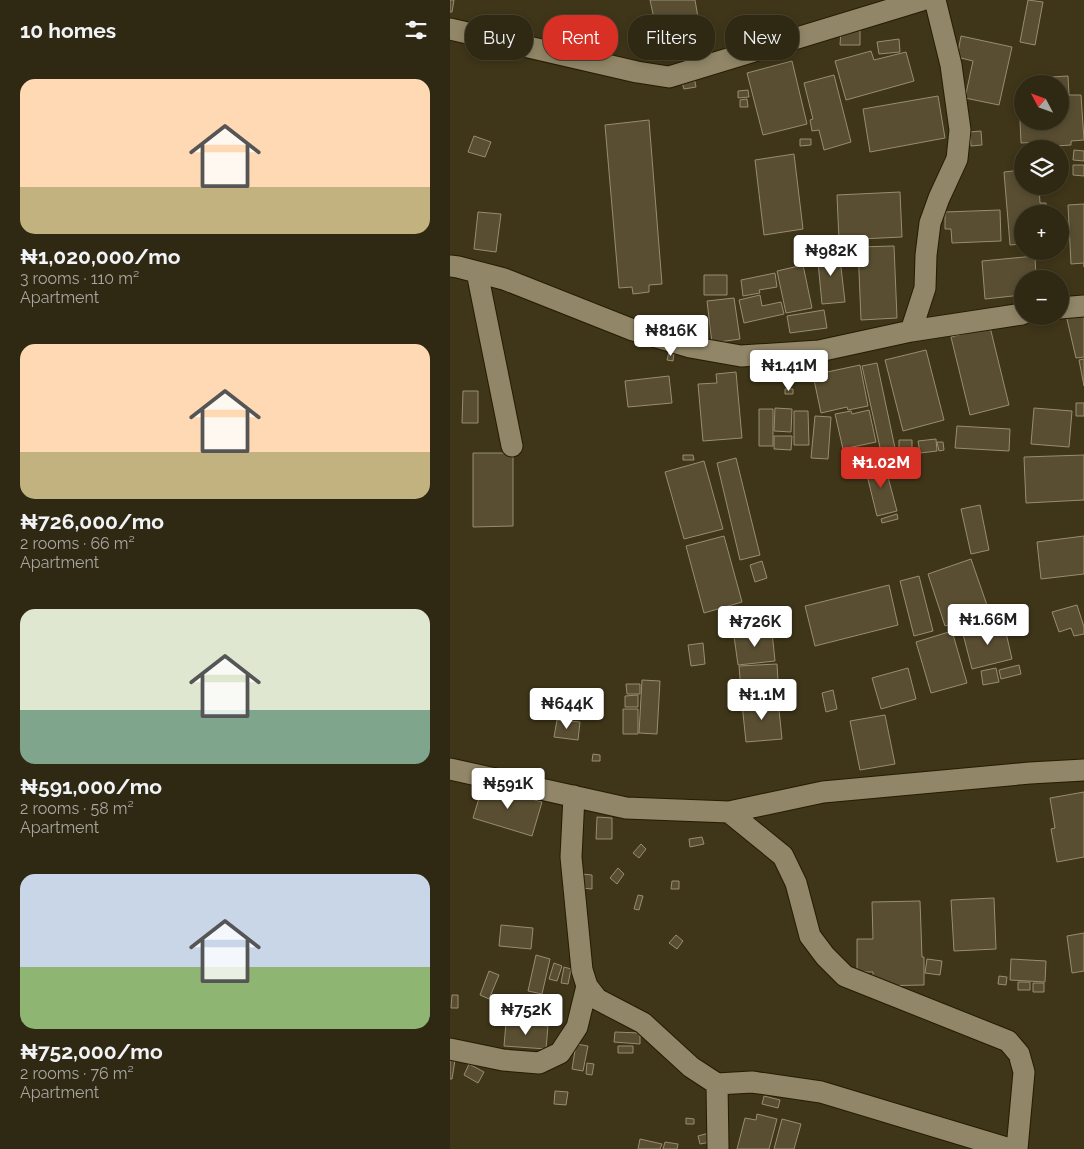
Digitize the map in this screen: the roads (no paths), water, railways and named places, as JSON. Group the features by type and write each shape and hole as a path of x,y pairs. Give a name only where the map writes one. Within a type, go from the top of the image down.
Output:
{"street":[{"path":"450,29 637,72 669,77 922,0"},
{"path":"911,331 925,288 926,255 930,223 957,159 960,130 951,65 935,0"},
{"path":"450,266 504,279 633,330 690,346 741,356 819,351 911,331 1014,315"},
{"path":"477,272 512,446"},
{"path":"1069,307 1084,306"},
{"path":"450,769 626,808 729,812 823,792 1030,773 1084,770"},
{"path":"574,796 571,857 582,970 587,986 597,999 643,1023 691,1067 717,1084 752,1082 821,1092 1010,1149"},
{"path":"729,812 783,856 796,883 810,936 824,956 845,976 1008,1041 1019,1054 1024,1072 1017,1149"},
{"path":"450,1049 503,1060 539,1063 560,1053 577,1027 587,986"},
{"path":"717,1084 718,1149"}]}
